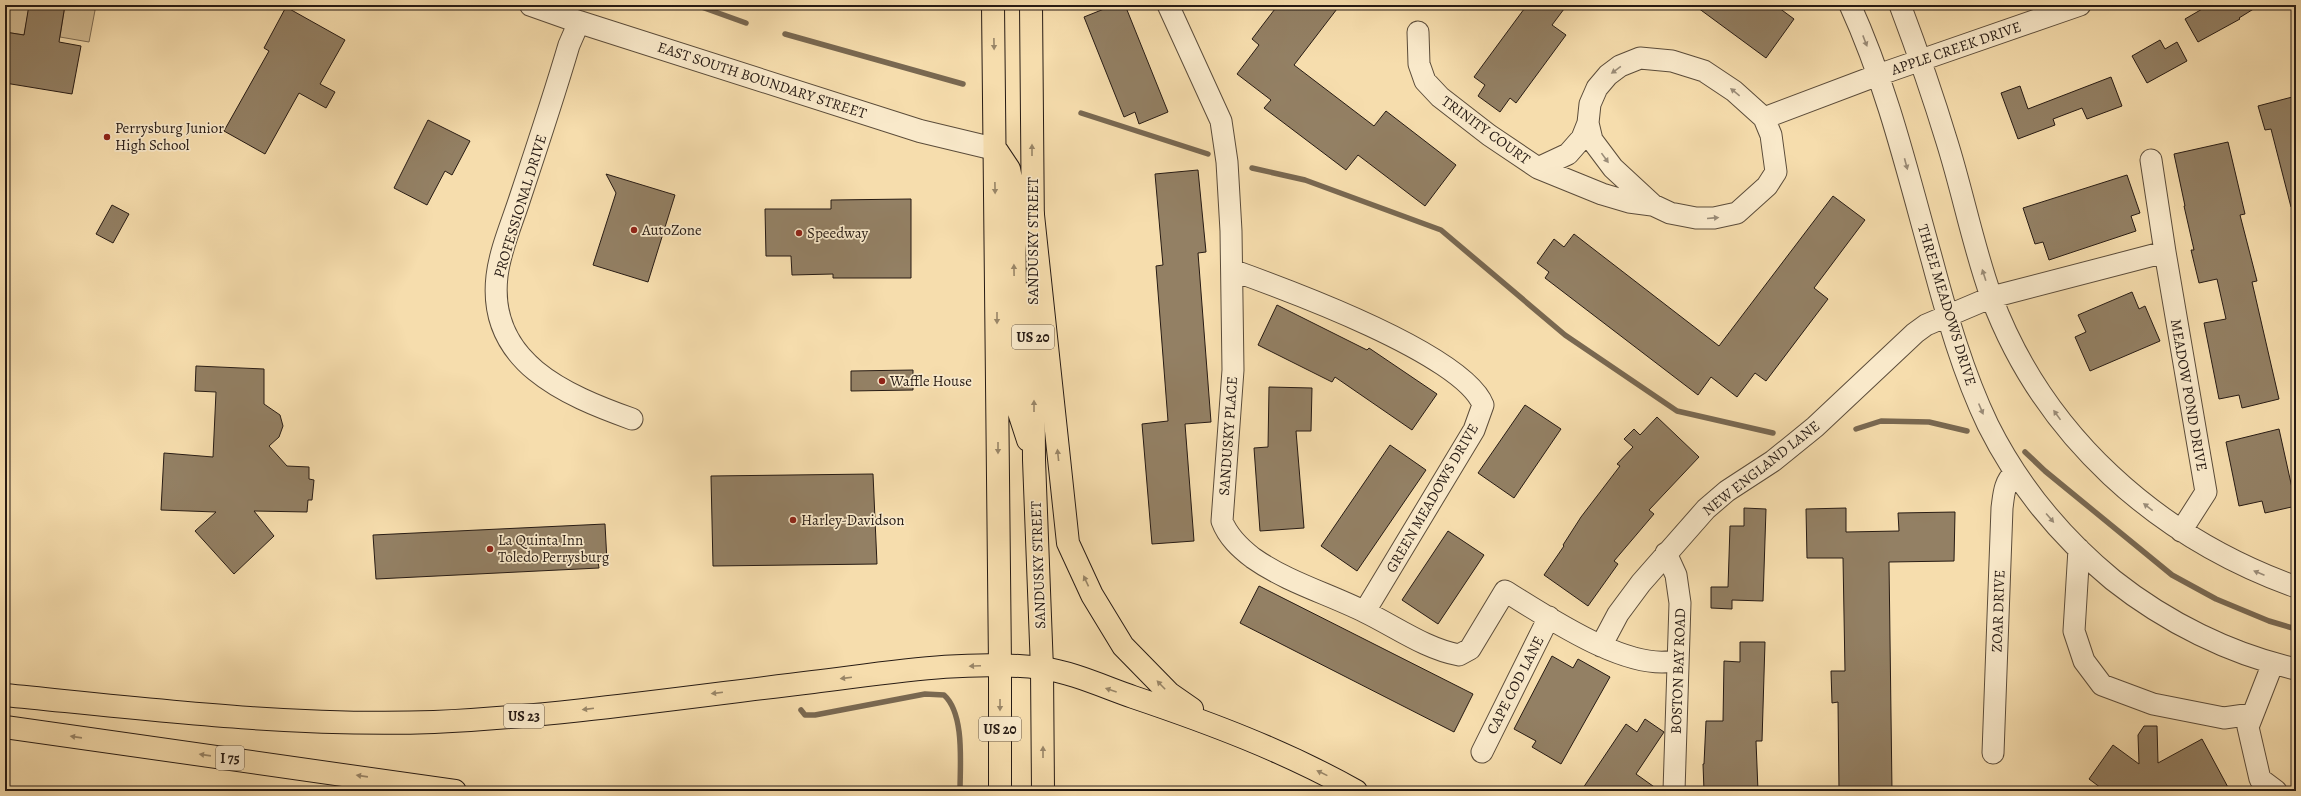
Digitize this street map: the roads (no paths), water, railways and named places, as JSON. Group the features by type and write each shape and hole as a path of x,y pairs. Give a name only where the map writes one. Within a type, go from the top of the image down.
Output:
{"main road":[{"name":"US 20","path":"993,5 1000,791"},
{"name":"SANDUSKY STREET","path":"1031,5 1034,460 1042,668"},
{"path":"995,149 1009,169 1014,194 1016,403 1034,460"},
{"path":"1033,215 1068,543 1092,595 1123,646 1169,694 1215,725"},
{"name":"US 23","path":"5,695 256,718 351,722 432,722 540,715 906,670 1000,666 1042,668"},
{"name":"US 20","path":"1042,668 1043,791"},
{"path":"1042,668 1215,725 1265,745 1356,791"},
{"name":"I 75","path":"5,727 456,791"}],"street":[{"name":"EAST SOUTH BOUNDARY STREET","path":"531,5 579,22 920,131 995,149"},
{"name":"SANDUSKY PLACE","path":"1168,5 1221,121 1227,162 1232,270 1233,370 1231,425 1222,508 1222,521 1225,530 1234,541 1254,559 1291,579 1365,612 1444,652 1459,655 1470,649 1505,591 1549,617"},
{"name":"THREE MEADOWS DRIVE","path":"1850,5 1878,75 1900,143 1947,316 1967,376 1988,425 2015,472 2038,504 2079,549 2128,592 2163,615 2200,634 2273,663 2296,669"},
{"path":"1900,5 1921,61 1947,142 1992,297 2009,337 2028,373 2076,439 2105,470 2146,505 2181,531 2224,557 2261,574 2296,587"},
{"name":"APPLE CREEK DRIVE","path":"1878,75 2080,5"},
{"name":"PROFESSIONAL DRIVE","path":"579,22 569,45 506,241 497,275 498,310 502,327 511,344 540,375 589,403 632,419"},
{"name":"TRINITY COURT","path":"1418,32 1419,64 1424,81 1440,97 1489,135 1538,168 1568,154 1582,138 1588,123 1590,104 1597,88 1608,75 1620,66 1640,58 1672,61 1704,71 1734,91 1764,118"},
{"path":"1588,123 1592,140 1613,168 1653,205 1670,213 1696,218 1714,218 1737,213 1767,186 1776,172 1771,135 1764,118 1878,75"},
{"name":"MEADOW POND DRIVE","path":"2150,160 2206,492 2181,531"},
{"path":"1538,168 1602,194 1629,202 1653,205"},
{"path":"1947,316 1992,297 2165,252"},
{"name":"GREEN MEADOWS DRIVE","path":"1232,270 1294,293 1369,324 1416,349 1462,379 1480,398 1483,405 1474,430 1365,612"},
{"name":"NEW ENGLAND LANE","path":"1601,646 1618,614 1666,554 1706,509 1727,492 1772,461 1815,427 1915,333 1926,325 1947,316"},
{"name":"ZOAR DRIVE","path":"1993,754 2002,508 2004,486 2007,480 2015,472"},
{"path":"2079,549 2074,631 2084,661 2102,685 2153,704 2224,718 2252,714"},
{"name":"BOSTON BAY ROAD","path":"1666,554 1672,564 1679,585 1674,791"},
{"path":"1549,617 1601,646 1643,661 1661,663 1678,660"},
{"name":"CAPE COD LANE","path":"1482,752 1549,617"},
{"path":"2273,663 2248,727 2260,779 2276,791"}],"waterway":[{"path":"696,5 746,23"},
{"path":"785,34 963,84"},
{"path":"1081,113 1208,154"},
{"path":"1252,168 1305,180 1441,230 1565,335 1677,411 1773,433"},
{"path":"1856,429 1881,421 1929,422 1967,431"},
{"path":"2025,452 2045,471 2172,575 2216,599 2269,621 2296,629"},
{"path":"801,710 805,715 815,715 925,694 944,695 951,703 958,727 960,740 960,791"}],"place":[{"name":"Perrysburg Junior High School","path":"107,137"},
{"name":"AutoZone","path":"634,230"},
{"name":"Speedway","path":"799,233"},
{"name":"Waffle House","path":"882,381"},
{"name":"Harley-Davidson","path":"793,520"},
{"name":"La Quinta Inn Toledo Perrysburg","path":"490,549"}]}
